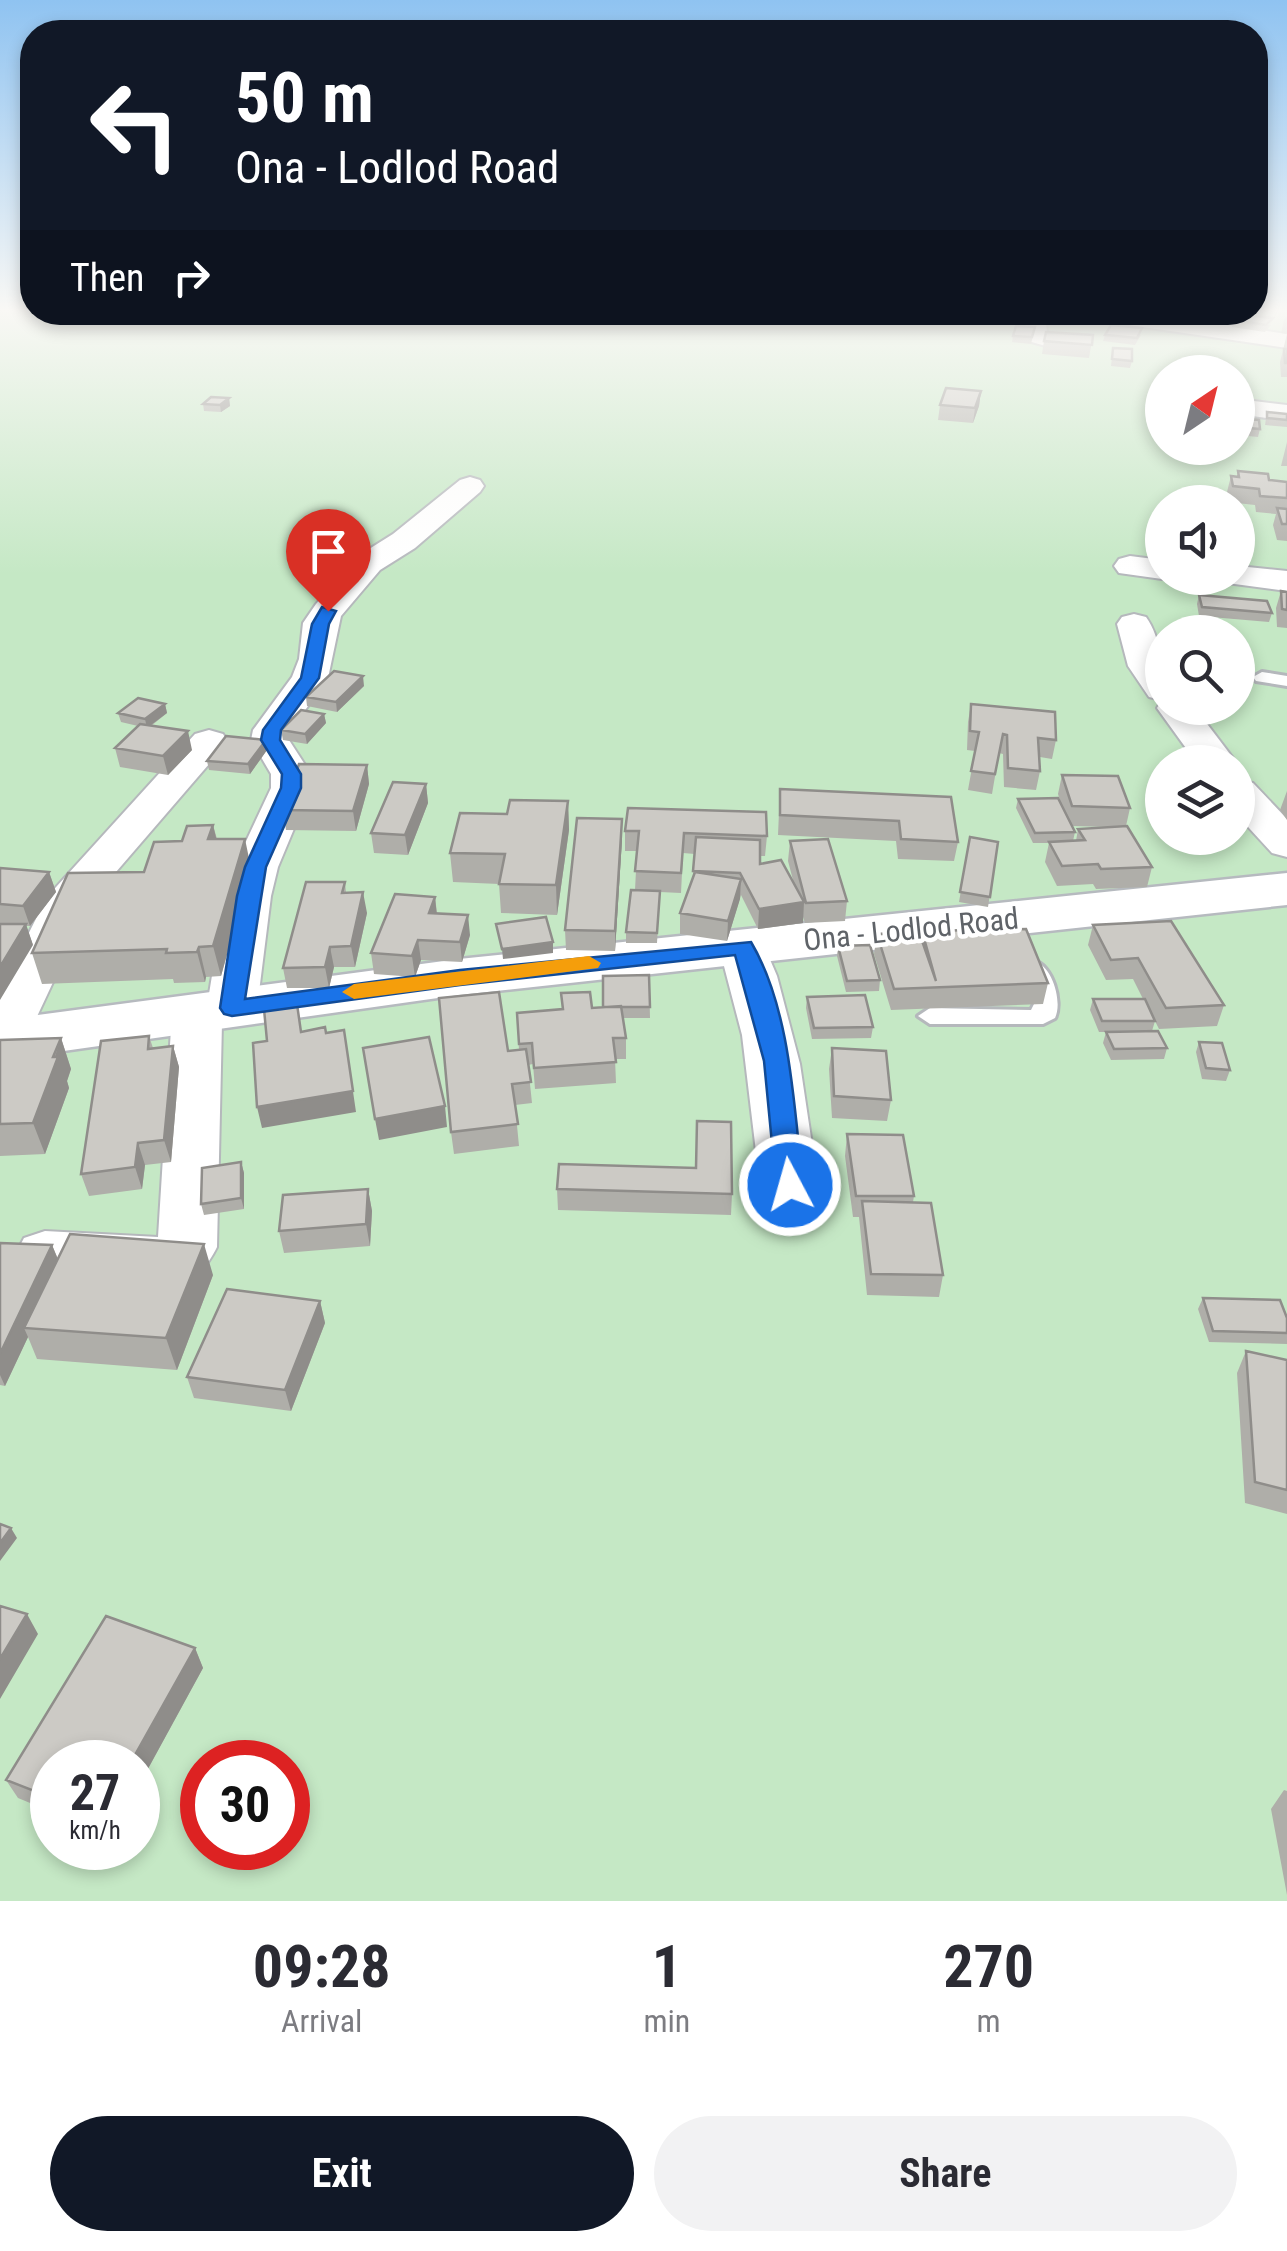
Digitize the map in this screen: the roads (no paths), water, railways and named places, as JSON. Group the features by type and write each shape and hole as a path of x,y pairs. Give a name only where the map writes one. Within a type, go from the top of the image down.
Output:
{"main road":[{"name":"Ona - Lodlod Road","path":"0,1040 460,977 743,947 1021,935 1287,889"}],"street":[{"path":"1255,410 1287,414"},
{"path":"46,1254 169,1263 188,1247 215,1011 256,867 291,788 291,774 270,740 272,730 310,678 320,624 369,563 404,541 470,486"},
{"path":"1130,566 1145,567"},
{"path":"1255,578 1287,581"},
{"path":"1134,624 1145,662"},
{"path":"0,1040 70,898 209,742"},
{"path":"1255,810 1287,844"},
{"path":"743,947 758,986 776,1061 790,1185"}],"lane":[{"path":"1262,677 1287,681"},
{"path":"930,1016 1035,1018 1047,1012 1047,1002 1021,935"}]}
